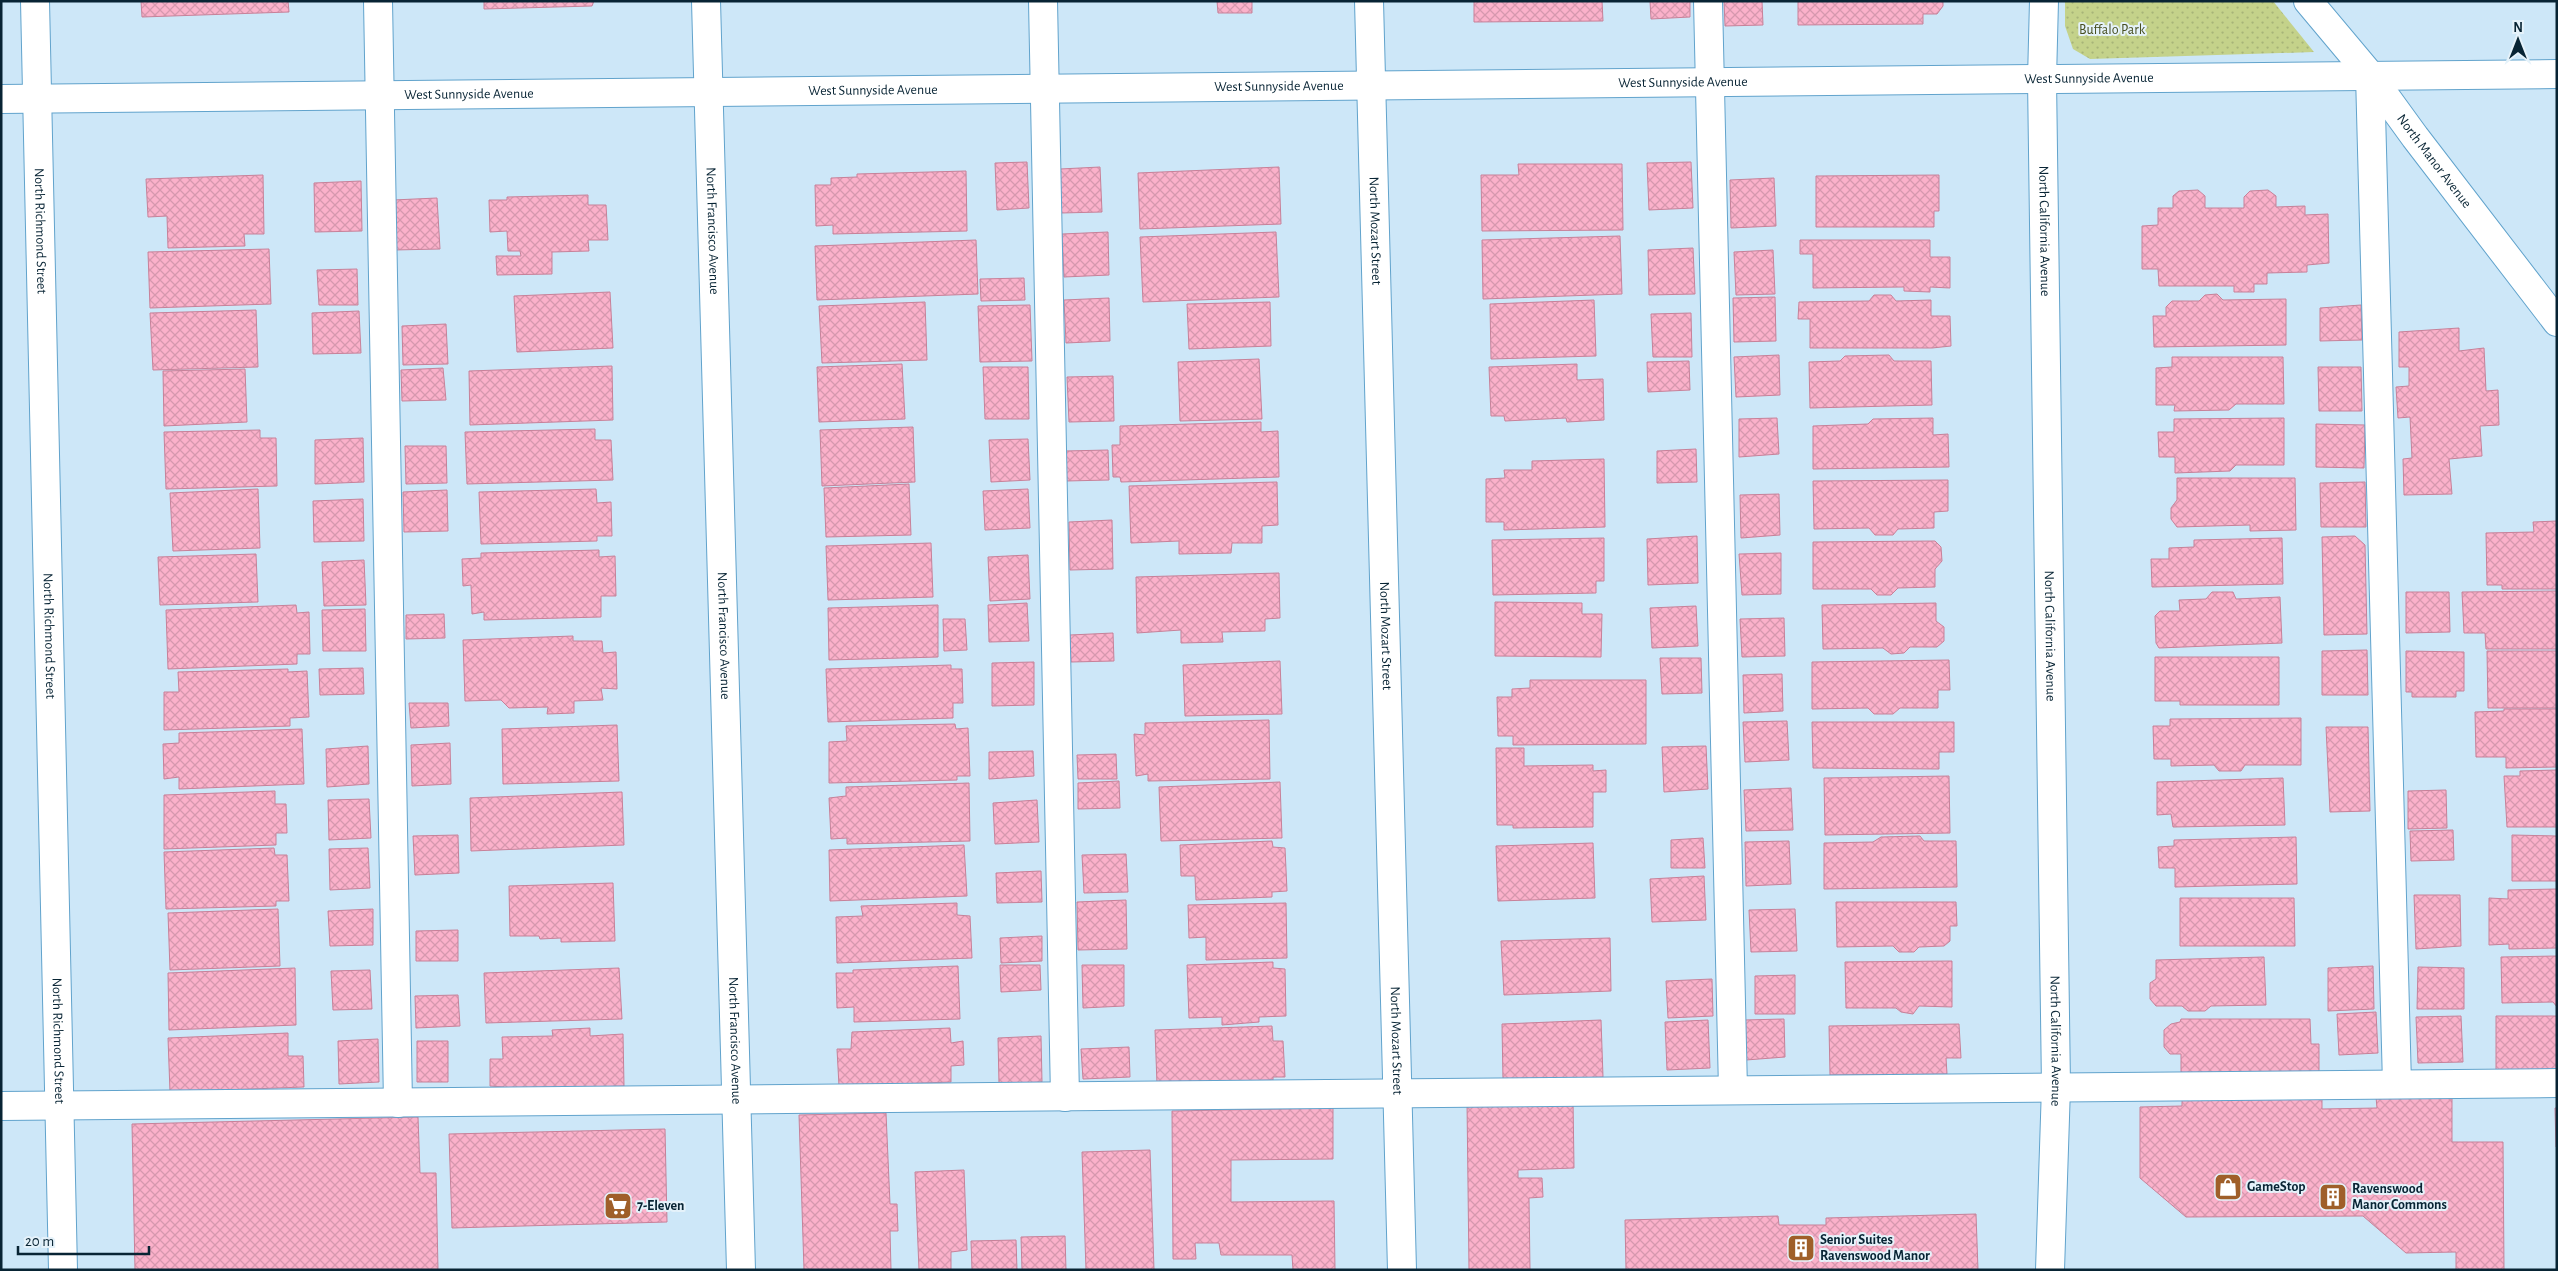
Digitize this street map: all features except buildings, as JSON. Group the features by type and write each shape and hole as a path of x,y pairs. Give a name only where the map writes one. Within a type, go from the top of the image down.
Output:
{"street":[{"name":"North Richmond Street","path":"35,1 64,1270"},
{"path":"378,1 398,1103"},
{"name":"North Francisco Avenue","path":"706,1 741,1270"},
{"path":"1042,1 1065,1097"},
{"name":"North Mozart Street","path":"1369,1 1402,1270"},
{"path":"1708,1 1733,1090"},
{"name":"North California Avenue","path":"2044,1 2042,79 2056,1087 2050,1270"},
{"name":"North Manor Avenue","path":"2308,1 2370,75 2414,138 2557,322"},
{"name":"West Sunnyside Avenue","path":"1,98 2557,74"},
{"path":"2370,75 2396,1084"},
{"path":"1,1106 2557,1083"}],"green space":[{"name":"Buffalo Park","path":"2065,1 2273,1 2314,52 2090,59 2073,49 2065,26"}],"place":[{"name":"GameStop","path":"2228,1187"},
{"name":"Ravenswood Manor Commons","path":"2333,1197"},
{"name":"7-Eleven","path":"618,1206"},
{"name":"Senior Suites Ravenswood Manor","path":"1801,1248"}]}
